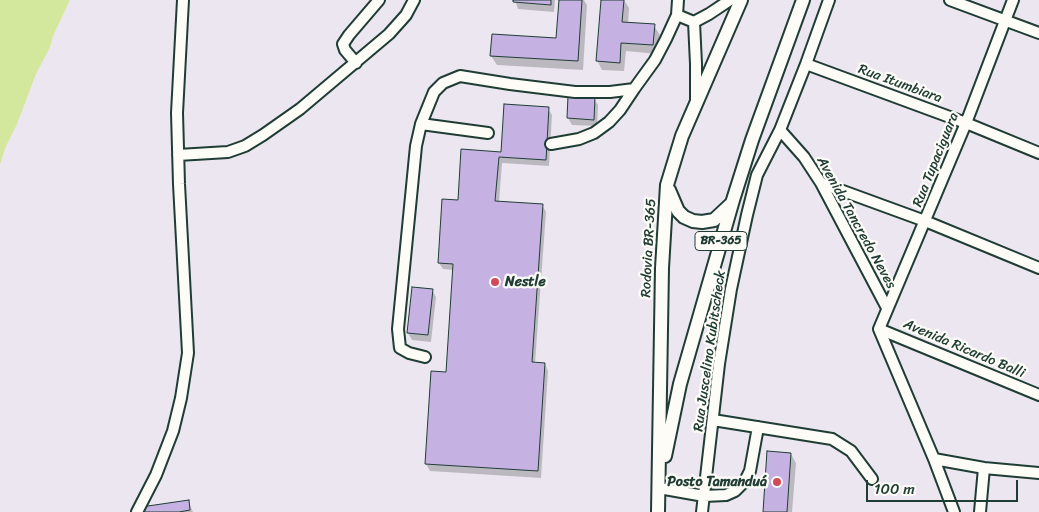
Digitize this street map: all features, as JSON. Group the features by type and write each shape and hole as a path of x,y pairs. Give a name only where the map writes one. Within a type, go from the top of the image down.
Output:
{"main road":[{"name":"Rodovia BR-365","path":"658,512 662,268 667,185 682,136 741,0"},
{"name":"BR-365","path":"659,488 680,384 733,200 752,140 803,0"},
{"name":"BR-365","path":"667,185 678,211 684,217 693,221 714,220 733,200"}],"street":[{"path":"137,512 156,476 173,430 186,367 188,334 177,114 183,0"},
{"path":"356,62 345,50 344,44 349,34 380,0"},
{"path":"178,155 228,152 245,146 300,109 389,34 406,15 414,0"},
{"path":"551,144 579,139 594,133 609,122 620,110 655,60 677,15 678,0"},
{"path":"694,22 722,3 730,0"},
{"name":"Rua Juscelino Kubitscheck","path":"702,512 731,289 746,215 757,175 780,130 829,0"},
{"path":"950,0 1039,33"},
{"name":"Rua Tupaciguara","path":"878,329 966,123 1013,0"},
{"path":"677,15 694,22"},
{"path":"694,22 696,105"},
{"name":"Rua Itumbiara","path":"806,64 966,123 1039,153"},
{"path":"425,357 403,350 398,342 416,146 421,124 434,92 442,83 460,76 576,92 610,92 634,89"},
{"path":"421,124 488,133"},
{"name":"Avenida Tancredo Neves","path":"780,130 804,156 821,183 887,308"},
{"path":"821,183 925,221 1039,268"},
{"path":"878,329 934,459 954,512"},
{"name":"Avenida Ricardo Balli","path":"878,329 1039,395"},
{"path":"713,420 832,439 851,451 872,478"},
{"path":"659,488 704,496 726,495 735,491 745,481 750,471 758,426"},
{"path":"934,459 984,468 1039,473"},
{"path":"980,512 984,468"}],"green space":[{"path":"0,0 70,0 36,74 0,164"}],"building":[{"path":"513,0 551,0 551,5 513,2"},
{"path":"559,0 582,0 578,61 490,56 492,34 556,38"},
{"path":"601,0 624,0 622,22 655,24 653,45 621,43 620,63 596,61"},
{"path":"568,96 595,97 594,120 567,118"},
{"name":"Nestle","path":"504,104 549,107 546,160 499,157 495,201 543,204 532,362 545,363 538,471 425,464 431,371 446,372 453,264 438,263 442,199 458,200 461,149 501,152"},
{"path":"412,287 433,289 428,335 407,333"},
{"name":"Posto Tamanduá","path":"767,451 791,453 787,512 763,512"},
{"path":"189,500 190,510 179,512 142,512 141,507"}],"place":[{"name":"Nestle","path":"495,282"},
{"name":"Posto Tamanduá","path":"777,482"}]}
